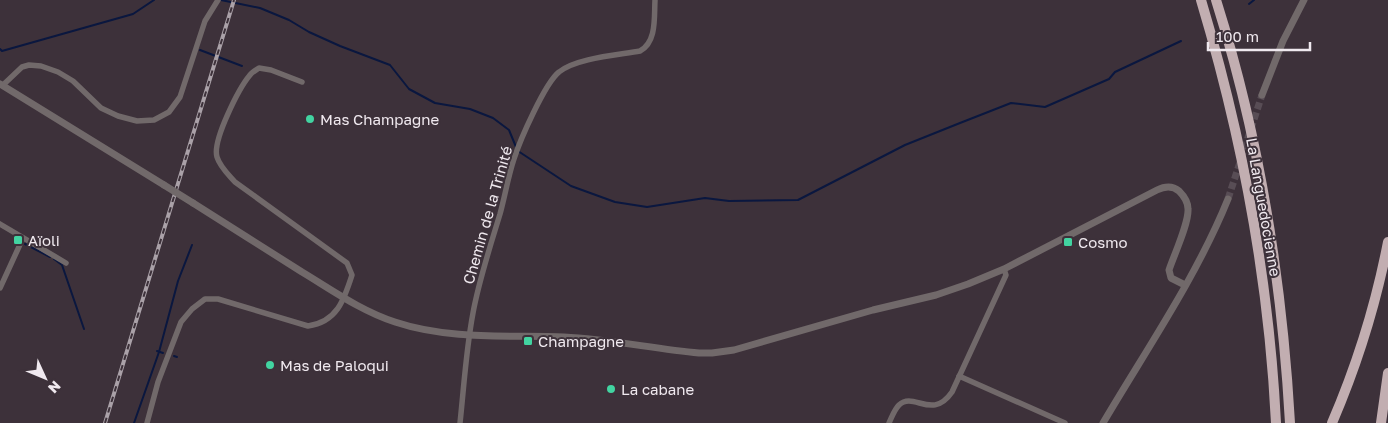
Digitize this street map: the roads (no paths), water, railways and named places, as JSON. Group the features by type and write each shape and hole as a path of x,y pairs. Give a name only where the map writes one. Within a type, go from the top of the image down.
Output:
{"highway":[{"name":"La Languedocienne","path":"1201,0 1227,96 1249,200 1264,298 1276,423"},
{"name":"La Languedocienne","path":"1216,0 1246,110 1270,233 1282,325 1290,423"},
{"path":"1332,423 1365,336 1380,282 1388,242"},
{"path":"1381,423 1388,372"}],"street":[{"name":"Chemin de la Trinité","path":"469,335 473,310 507,189 513,159 540,101 558,72 567,66 579,62 640,51 646,48 652,36 655,0"},
{"path":"1262,95 1283,41 1304,0"},
{"path":"218,1 205,21 180,97 168,112 154,120 137,121 118,116 101,108 73,81 58,72 41,66 29,64 22,67 1,84 344,298 372,313 396,322 425,330 469,335 564,337 699,353 723,352 873,310 936,296 1004,268 1157,190 1167,187 1172,187 1180,192 1188,205 1187,218 1169,270 1171,278 1185,285"},
{"path":"147,423 158,382 181,322 192,309 204,300 218,299 308,326 319,324 332,316 344,298 352,275 347,263 235,182 224,171 216,155 218,136 251,73 259,68 271,70 302,82"},
{"path":"1103,423 1185,285 1216,227 1228,199"},
{"path":"0,224 66,262"},
{"path":"0,288 23,238"},
{"path":"889,423 899,404 906,401 928,406 937,405 947,399 1006,275 1004,268"},
{"path":"460,423 469,335"},
{"path":"959,376 1065,423"}],"waterway":[{"path":"0,49 2,51 133,14 154,0"},
{"path":"221,0 260,8 289,20 309,32 340,46 390,65 409,89 435,103 470,109 493,118 509,130 516,147"},
{"path":"1249,4 1254,0"},
{"path":"518,151 571,186 615,202 647,207 705,198 729,201 798,200 905,145 1011,103 1045,107 1109,79 1115,72 1181,41"},
{"path":"200,50 242,66"},
{"path":"25,244 50,257"},
{"path":"134,423 159,352 178,281 192,245"},
{"path":"54,259 62,265 84,329"},
{"path":"157,351 163,353"}],"tunnel":[{"path":"1228,199 1262,95"}],"railway":[{"path":"105,423 234,0"}],"place":[{"name":"Mas Champagne","path":"310,119"},
{"name":"Aïoli","path":"18,240"},
{"name":"Cosmo","path":"1068,242"},
{"name":"Champagne","path":"528,341"},
{"name":"Mas de Paloqui","path":"270,365"},
{"name":"La cabane","path":"611,389"}]}
